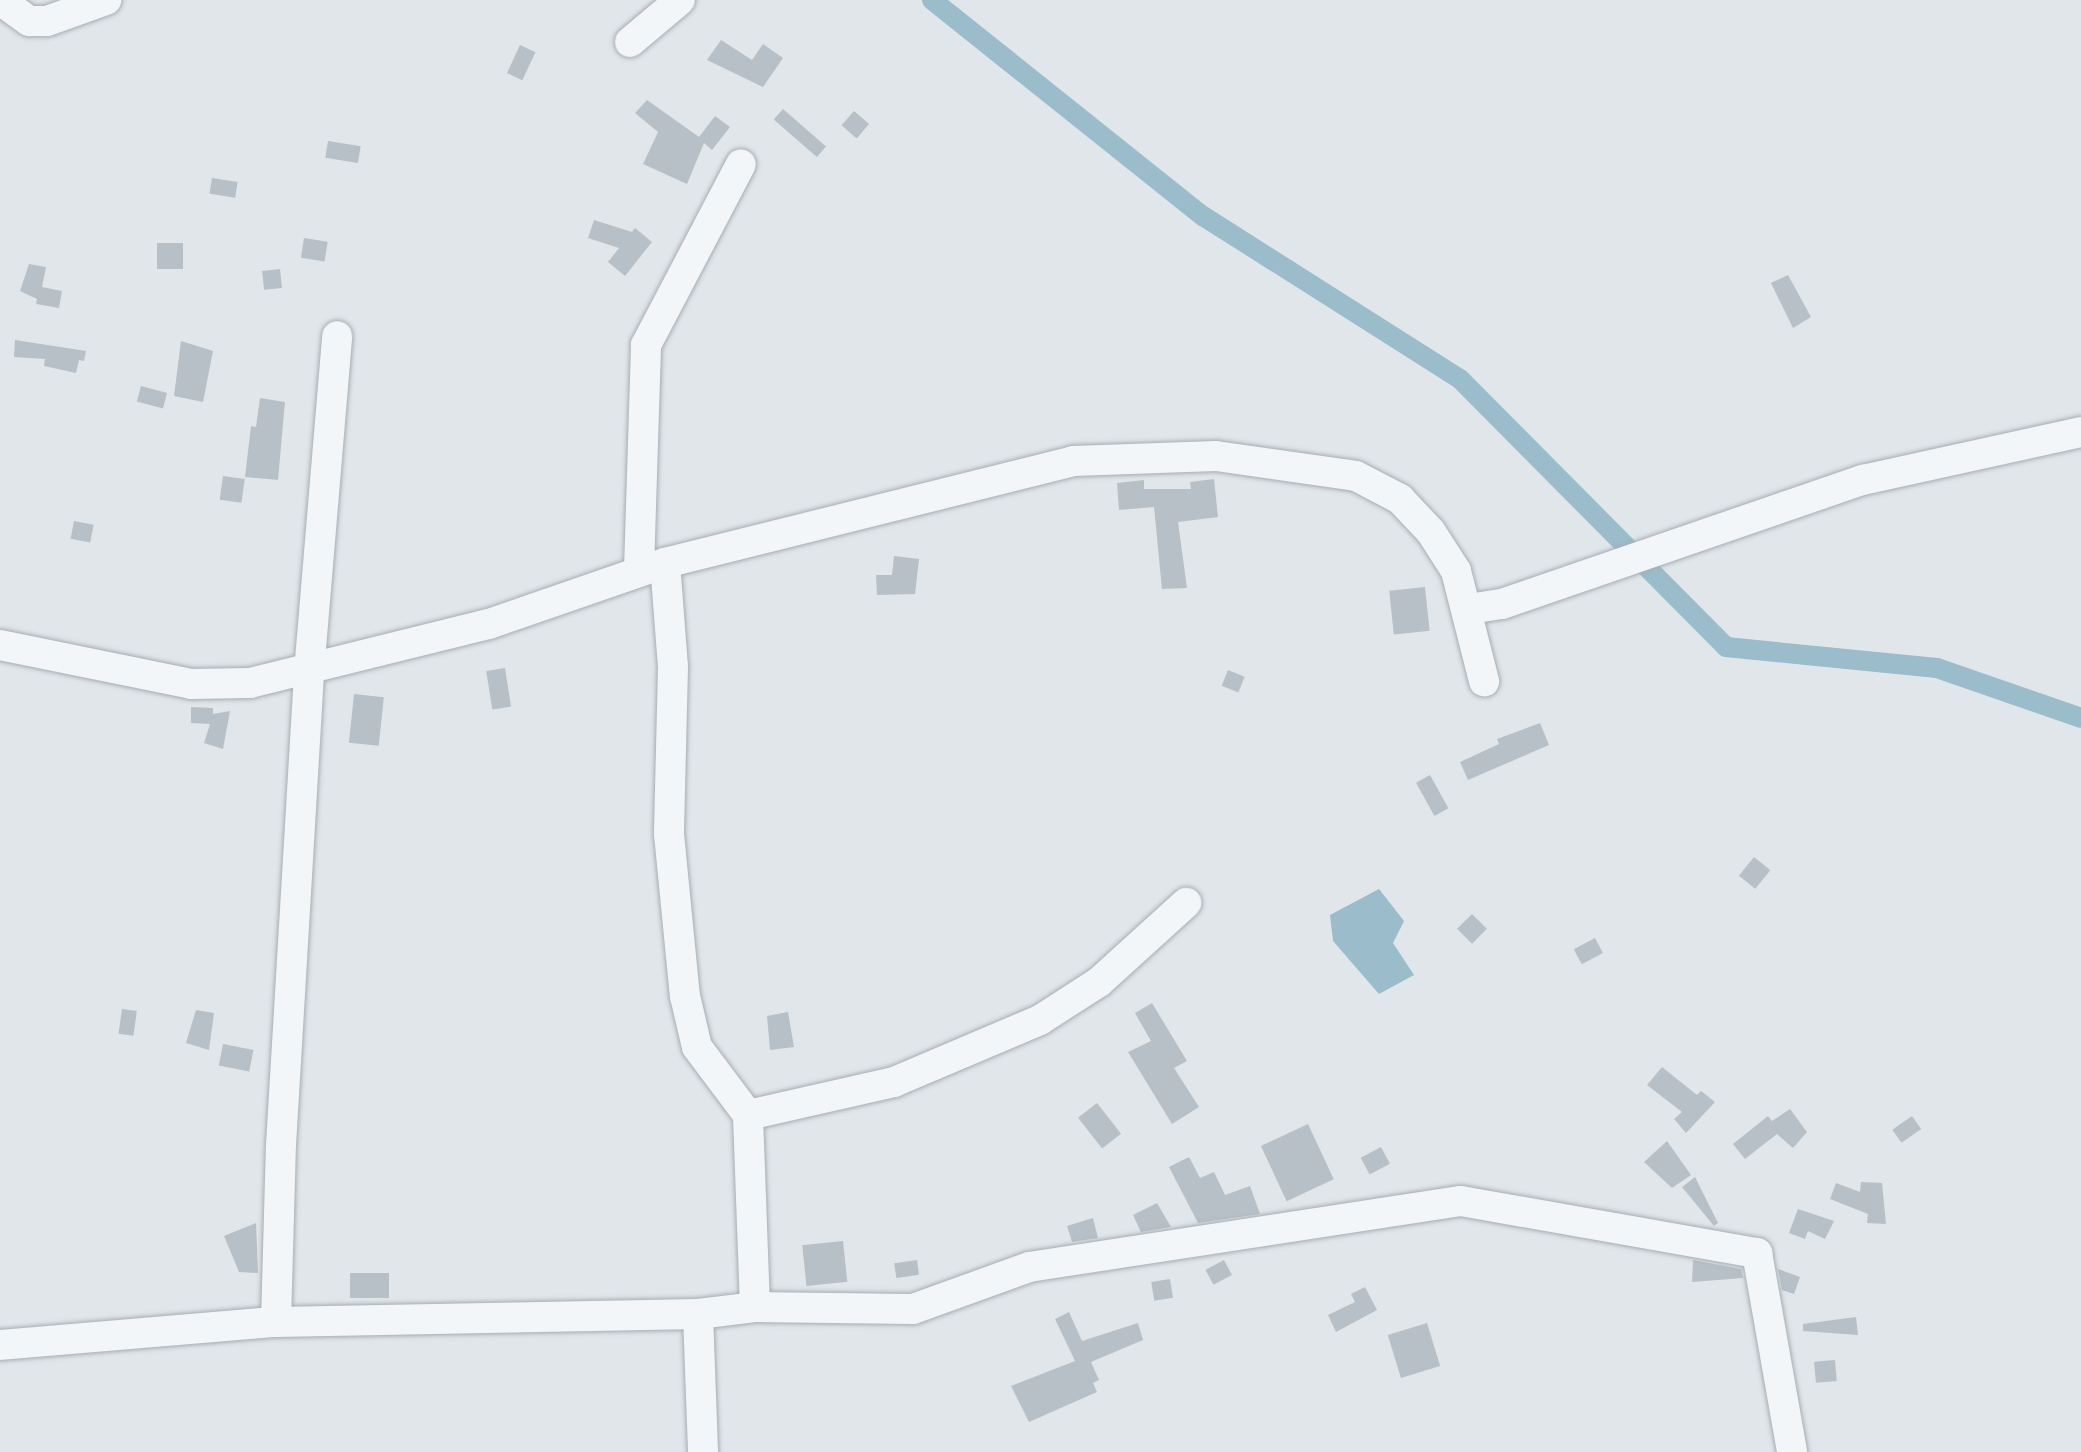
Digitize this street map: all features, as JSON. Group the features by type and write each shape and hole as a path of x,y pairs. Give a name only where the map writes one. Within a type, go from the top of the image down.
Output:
{"street":[{"path":"0,0 29,21 47,21 106,0"},
{"path":"630,42 680,0"},
{"path":"741,164 646,345 652,567 673,667 669,834 685,996 697,1047 748,1115 755,1307"},
{"path":"276,1322 281,1145 309,672 337,336"},
{"path":"1469,609 1502,604 1863,480 2081,432"},
{"path":"0,645 191,684 250,683 309,672 489,624 652,567 1073,461 1216,456 1356,476 1400,499 1447,558 1469,609 1484,681"},
{"path":"748,1115 894,1082 1040,1020 1099,982 1186,903"},
{"path":"0,1345 276,1322 698,1314 755,1307 913,1309 1029,1267 1461,1201 1757,1253 1792,1452"},
{"path":"698,1314 703,1452"}],"water":[{"path":"1379,889 1404,921 1393,943 1414,975 1379,994 1333,941 1330,915"}],"building":[{"path":"721,40 752,60 763,44 783,58 763,87 707,60"},
{"path":"520,45 535,52 522,80 507,73"},
{"path":"647,100 699,137 715,116 730,127 712,150 704,143 687,184 643,164 658,132 635,113"},
{"path":"783,109 826,146 817,157 774,120"},
{"path":"854,111 869,124 857,138 842,125"},
{"path":"328,141 361,146 358,163 325,158"},
{"path":"212,178 238,182 235,198 209,194"},
{"path":"594,220 632,232 635,228 652,242 625,276 608,262 619,248 588,238"},
{"path":"304,238 328,242 325,262 301,258"},
{"path":"157,243 183,243 183,269 157,269"},
{"path":"29,264 46,267 42,287 62,291 59,308 36,304 37,299 20,291"},
{"path":"280,269 282,288 264,290 262,271"},
{"path":"1788,275 1811,317 1793,328 1771,283"},
{"path":"15,340 86,351 84,361 79,360 76,373 44,366 45,359 14,357"},
{"path":"181,341 213,351 203,402 174,396"},
{"path":"141,386 167,393 163,408 137,401"},
{"path":"260,398 285,402 278,480 245,477 251,426 256,427"},
{"path":"223,476 245,479 241,503 220,500"},
{"path":"1214,479 1218,517 1178,522 1187,588 1162,589 1154,507 1119,510 1117,483 1144,480 1144,489 1191,489 1190,482"},
{"path":"74,521 94,525 90,542 71,539"},
{"path":"894,556 919,559 915,594 877,595 876,575 892,575"},
{"path":"1425,587 1430,631 1394,635 1389,591"},
{"path":"505,668 511,707 492,709 486,671"},
{"path":"1228,670 1245,677 1238,693 1222,686"},
{"path":"354,694 384,697 379,746 349,743"},
{"path":"191,707 213,708 213,714 230,711 223,749 204,743 210,724 191,723"},
{"path":"1540,723 1549,745 1468,780 1460,762 1499,744 1497,739"},
{"path":"1430,775 1448,808 1434,816 1416,783"},
{"path":"1754,857 1770,870 1755,889 1739,876"},
{"path":"1472,914 1487,929 1472,944 1457,929"},
{"path":"1595,938 1603,953 1582,964 1574,949"},
{"path":"1152,1003 1187,1061 1174,1068 1199,1107 1172,1124 1128,1052 1151,1041 1135,1013"},
{"path":"122,1009 137,1011 133,1036 119,1034"},
{"path":"196,1010 214,1013 209,1050 186,1043"},
{"path":"788,1012 794,1047 770,1050 767,1016"},
{"path":"223,1044 253,1050 249,1072 219,1066"},
{"path":"1662,1067 1697,1095 1701,1091 1715,1102 1686,1133 1674,1119 1682,1112 1647,1085"},
{"path":"1097,1103 1121,1134 1102,1149 1078,1118"},
{"path":"1790,1109 1807,1132 1793,1148 1777,1134 1745,1159 1733,1144 1768,1116 1772,1121"},
{"path":"1912,1116 1921,1129 1902,1143 1892,1130"},
{"path":"1308,1124 1334,1179 1287,1201 1261,1146"},
{"path":"1667,1141 1691,1175 1672,1188 1644,1162"},
{"path":"1381,1147 1390,1164 1370,1175 1361,1158"},
{"path":"1189,1157 1200,1178 1214,1172 1225,1195 1250,1186 1260,1214 1198,1223 1169,1167"},
{"path":"1695,1177 1718,1223 1714,1226 1682,1187"},
{"path":"1861,1182 1882,1183 1886,1224 1867,1223 1868,1214 1830,1199 1836,1183 1860,1192"},
{"path":"1157,1203 1171,1227 1141,1232 1133,1215"},
{"path":"1798,1209 1834,1221 1825,1239 1808,1231 1805,1239 1789,1233"},
{"path":"1093,1218 1098,1238 1072,1242 1067,1226"},
{"path":"256,1223 258,1273 239,1272 224,1236"},
{"path":"843,1241 847,1282 807,1286 802,1245"},
{"path":"917,1260 919,1275 896,1278 894,1263"},
{"path":"1224,1260 1232,1275 1213,1285 1205,1270"},
{"path":"1693,1260 1741,1269 1743,1278 1692,1282"},
{"path":"1778,1269 1800,1277 1794,1294 1782,1290"},
{"path":"350,1273 389,1273 389,1298 350,1298"},
{"path":"1170,1279 1173,1298 1154,1301 1151,1282"},
{"path":"1365,1287 1377,1310 1336,1332 1328,1315 1355,1302 1351,1294"},
{"path":"1069,1312 1082,1341 1138,1323 1143,1340 1091,1362 1099,1380 1093,1383 1097,1392 1029,1422 1011,1386 1075,1361 1055,1319"},
{"path":"1856,1317 1858,1335 1803,1331 1803,1324"},
{"path":"1427,1323 1440,1366 1401,1378 1388,1335"},
{"path":"1835,1360 1837,1381 1816,1383 1814,1362"}],"waterway":[{"path":"932,0 1203,216 1460,379 1726,647 1937,668 2081,718"}]}
